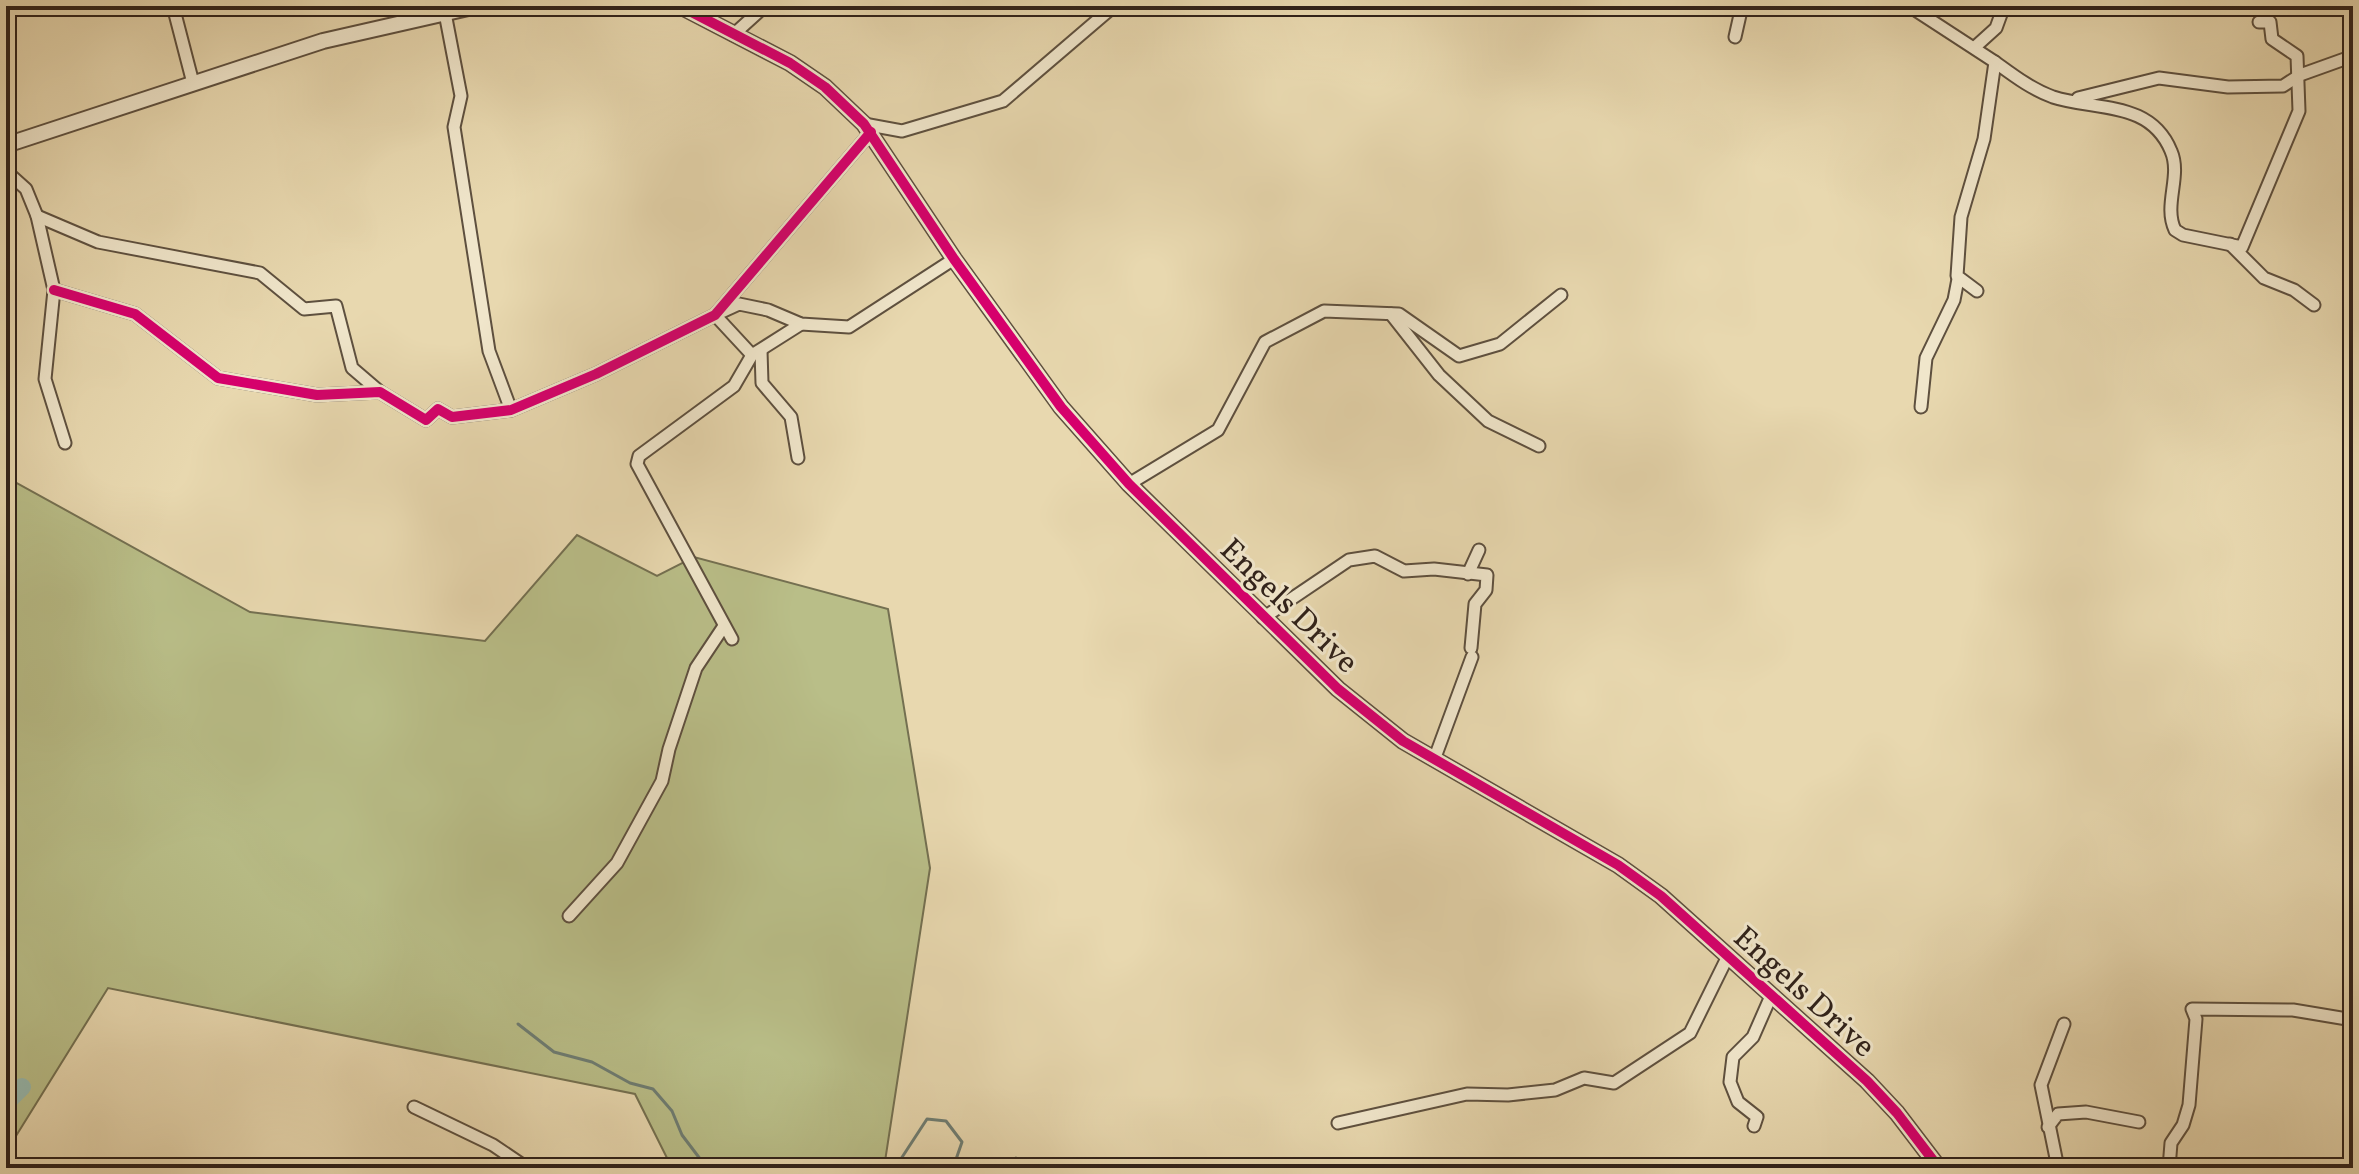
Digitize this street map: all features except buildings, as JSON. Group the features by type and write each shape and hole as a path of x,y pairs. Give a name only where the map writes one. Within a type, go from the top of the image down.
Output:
{"street":[{"path":"173,6 193,83"},
{"path":"6,145 323,41 477,6"},
{"name":"Engels Drive","path":"680,6 790,63 825,87 868,128 1026,362 1129,484 1263,618 1378,723 1434,760 1618,865 1661,896 1867,1081 1897,1113 1939,1168"},
{"path":"733,35 765,6"},
{"path":"715,315 868,128 902,131 1003,101 1114,6"},
{"path":"1735,37 1742,6"},
{"path":"1909,6 2041,92 2120,108 2156,128 2172,152 2176,173 2171,215 2175,230 2242,247 2299,111 2297,56 2272,39 2270,22 2259,22"},
{"path":"1975,47 1996,28 2004,6"},
{"path":"445,13 461,96 454,127 489,351 511,410"},
{"path":"2074,99 2159,78 2228,87 2283,86 2300,75 2353,56"},
{"path":"1921,407 1926,358 1954,300 1961,217 1984,139 1995,62"},
{"path":"6,171 26,189 37,216 54,290 45,379 65,443"},
{"path":"37,216 98,242 260,273 304,309 336,306 352,368 380,392 426,420 438,409 452,417 511,410 596,374 739,304 768,310 801,324 849,327 954,259"},
{"path":"2230,244 2264,278 2294,290 2314,305"},
{"path":"1958,279 1977,291"},
{"path":"54,290 135,314 218,378 317,395 380,392"},
{"path":"1129,484 1218,430 1265,342 1324,311 1399,314 1459,356 1500,344 1561,295"},
{"path":"1391,313 1439,375 1488,421 1539,446"},
{"path":"715,315 757,353 762,383 791,417 798,458"},
{"path":"732,639 637,464 639,456 734,386 757,353 801,324"},
{"path":"1468,574 1479,550"},
{"path":"1263,618 1349,560 1375,556 1404,571 1434,569 1487,575 1486,590 1475,604 1472,653 1434,760"},
{"path":"569,916 617,863 662,781 696,668 724,626"},
{"path":"1338,1123 1467,1094 1508,1095 1555,1090 1584,1078 1614,1083 1690,1033 1727,958"},
{"path":"1754,1126 1757,1117 1738,1102 1730,1082 1733,1057 1753,1037 1771,996"},
{"path":"2169,1168 2171,1143 2183,1125 2192,1086 2196,1019 2192,1009 2293,1010 2353,1020"},
{"path":"2058,1168 2041,1085 2064,1024"},
{"path":"414,1107 493,1145 527,1168"},
{"path":"2048,1127 2058,1114 2086,1112 2139,1122"}],"green space":[{"path":"6,477 250,612 485,641 577,535 657,576 694,557 888,609 930,868 884,1168 672,1168 635,1094 108,988 6,1152"}],"waterway":[{"path":"518,1024 554,1052 592,1062 630,1083 653,1089 672,1111 682,1135 707,1168"},
{"path":"6,1103 22,1087"},
{"path":"895,1168 927,1119 946,1121 962,1142 953,1168"},
{"path":"1003,1168 1016,1158 1026,1168"},
{"path":"781,1168 817,1164 842,1168"}],"cycle path":[{"path":"680,6 790,63 825,87 864,124 954,259 1061,407 1129,484 1338,689 1403,741 1618,865 1661,896 1867,1081 1897,1113 1939,1168"},
{"path":"54,290 135,314 218,378 317,395 380,392 426,420 438,409 452,417 511,410 596,374 715,315 871,132"}]}
